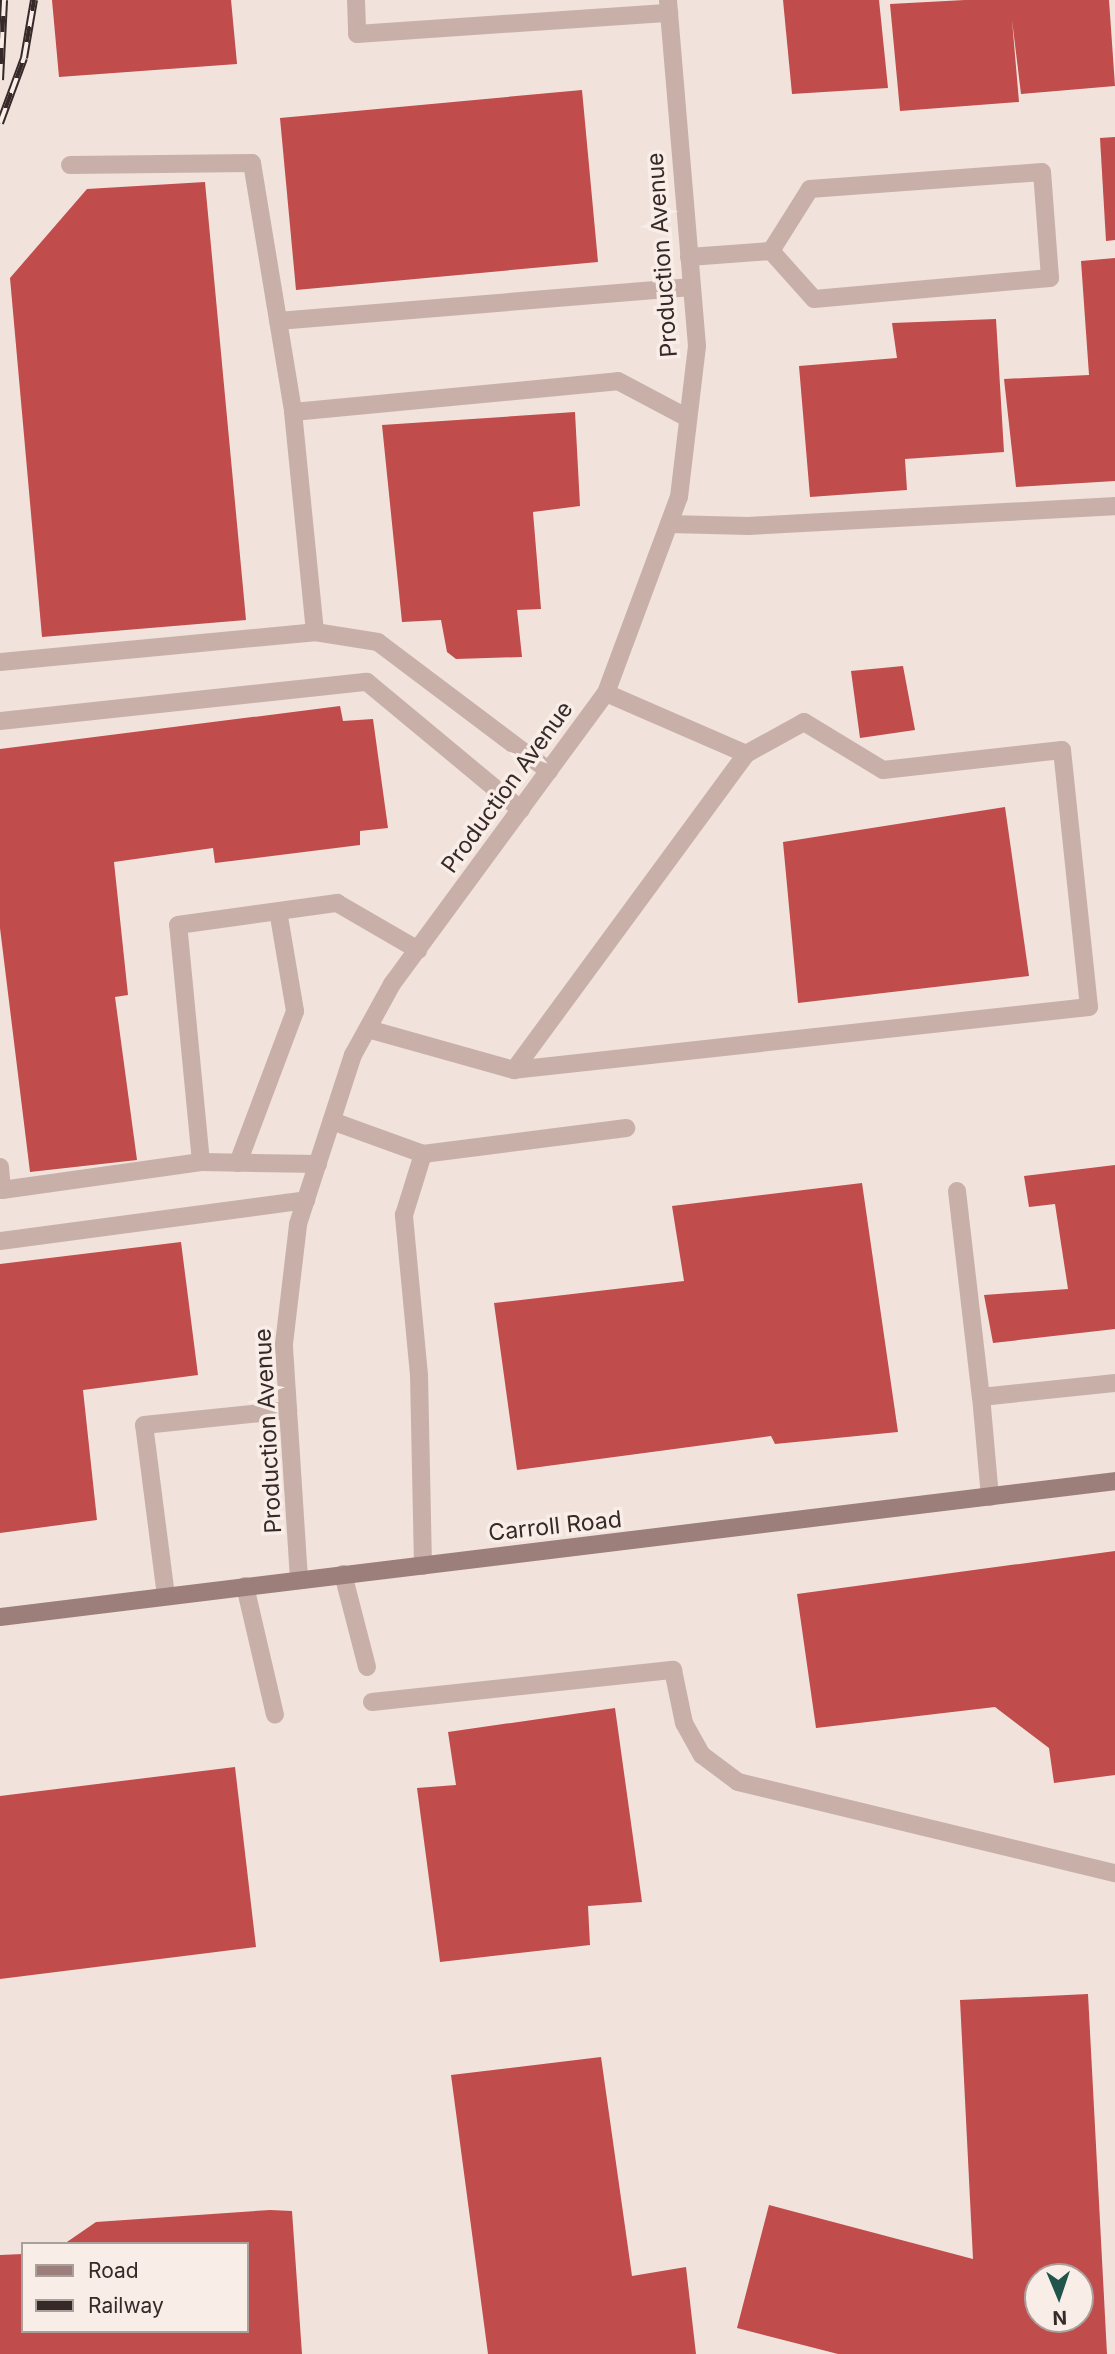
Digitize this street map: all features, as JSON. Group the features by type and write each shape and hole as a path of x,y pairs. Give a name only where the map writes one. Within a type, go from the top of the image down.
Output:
{"main road":[{"name":"Carroll Road","path":"0,1617 1115,1481"}],"street":[{"path":"356,0 357,34 669,6"},
{"name":"Production Avenue","path":"299,1579 284,1344 298,1224 353,1055 418,950 606,693 679,497 697,346 669,6"},
{"path":"70,165 252,163 293,412 316,632"},
{"path":"1041,172 1050,278 814,299 771,251 810,189 1041,172"},
{"path":"689,257 771,251"},
{"path":"278,321 692,287"},
{"path":"293,412 618,381 688,418"},
{"path":"669,524 748,526 1115,506"},
{"path":"0,662 316,632 377,642 549,771"},
{"path":"0,721 367,682 521,810"},
{"path":"606,693 746,754"},
{"path":"368,1029 514,1070 1089,1007 1062,750 883,770 804,722 746,754 514,1070"},
{"path":"201,1161 178,925 337,903 418,950"},
{"path":"238,1163 295,1011 278,911"},
{"path":"332,1121 423,1154 626,1128"},
{"path":"423,1154 404,1215 419,1375 423,1566"},
{"path":"0,1167 2,1190 201,1161 318,1164"},
{"path":"957,1191 990,1497"},
{"path":"0,1241 306,1200"},
{"path":"981,1397 1115,1383"},
{"path":"166,1596 144,1425 288,1410"},
{"path":"343,1574 367,1667"},
{"path":"245,1586 275,1715"},
{"path":"372,1702 673,1670 684,1723 702,1755 738,1782 1115,1873"}],"building":[{"path":"52,0 231,0 237,64 59,77"},
{"path":"783,0 879,0 888,88 792,94"},
{"path":"965,0 1109,0 1115,86 1021,94 1012,20 1019,102 900,111 890,4"},
{"path":"582,90 598,262 296,290 280,118"},
{"path":"1115,137 1115,240 1106,241 1100,138"},
{"path":"205,182 246,620 42,637 10,278 87,189"},
{"path":"1115,258 1115,481 1016,487 1004,379 1089,375 1081,261"},
{"path":"996,319 1004,452 905,459 907,490 810,497 799,366 897,358 892,323"},
{"path":"575,412 580,506 533,512 541,609 517,610 522,657 456,659 447,652 441,620 402,622 382,425"},
{"path":"903,666 915,730 860,738 851,671"},
{"path":"340,706 343,721 373,719 388,828 360,831 360,845 215,863 213,848 114,862 128,995 115,997 137,1160 30,1172 0,928 0,749"},
{"path":"1005,807 1029,976 798,1003 783,842"},
{"path":"1115,1165 1115,1329 993,1343 984,1295 1068,1289 1055,1204 1029,1207 1024,1176"},
{"path":"862,1183 898,1432 775,1444 771,1436 517,1470 494,1303 684,1281 672,1206"},
{"path":"181,1242 198,1375 83,1390 97,1520 0,1533 0,1264"},
{"path":"1115,1551 1115,1775 1054,1783 1049,1748 995,1707 816,1728 797,1594"},
{"path":"615,1708 642,1902 588,1906 590,1945 440,1962 417,1788 456,1785 448,1732"},
{"path":"235,1767 256,1947 0,1979 0,1796"},
{"path":"1088,1994 1107,2354 838,2354 737,2328 769,2205 973,2259 960,2000"},
{"path":"601,2057 632,2276 686,2267 696,2354 488,2354 451,2075"},
{"path":"270,2210 292,2211 302,2354 0,2354 0,2255 21,2254 21,2333 248,2333 248,2242 67,2242 96,2222"}],"railway":[{"path":"0,80 4,0"},
{"path":"0,123 24,58 34,0"}]}
